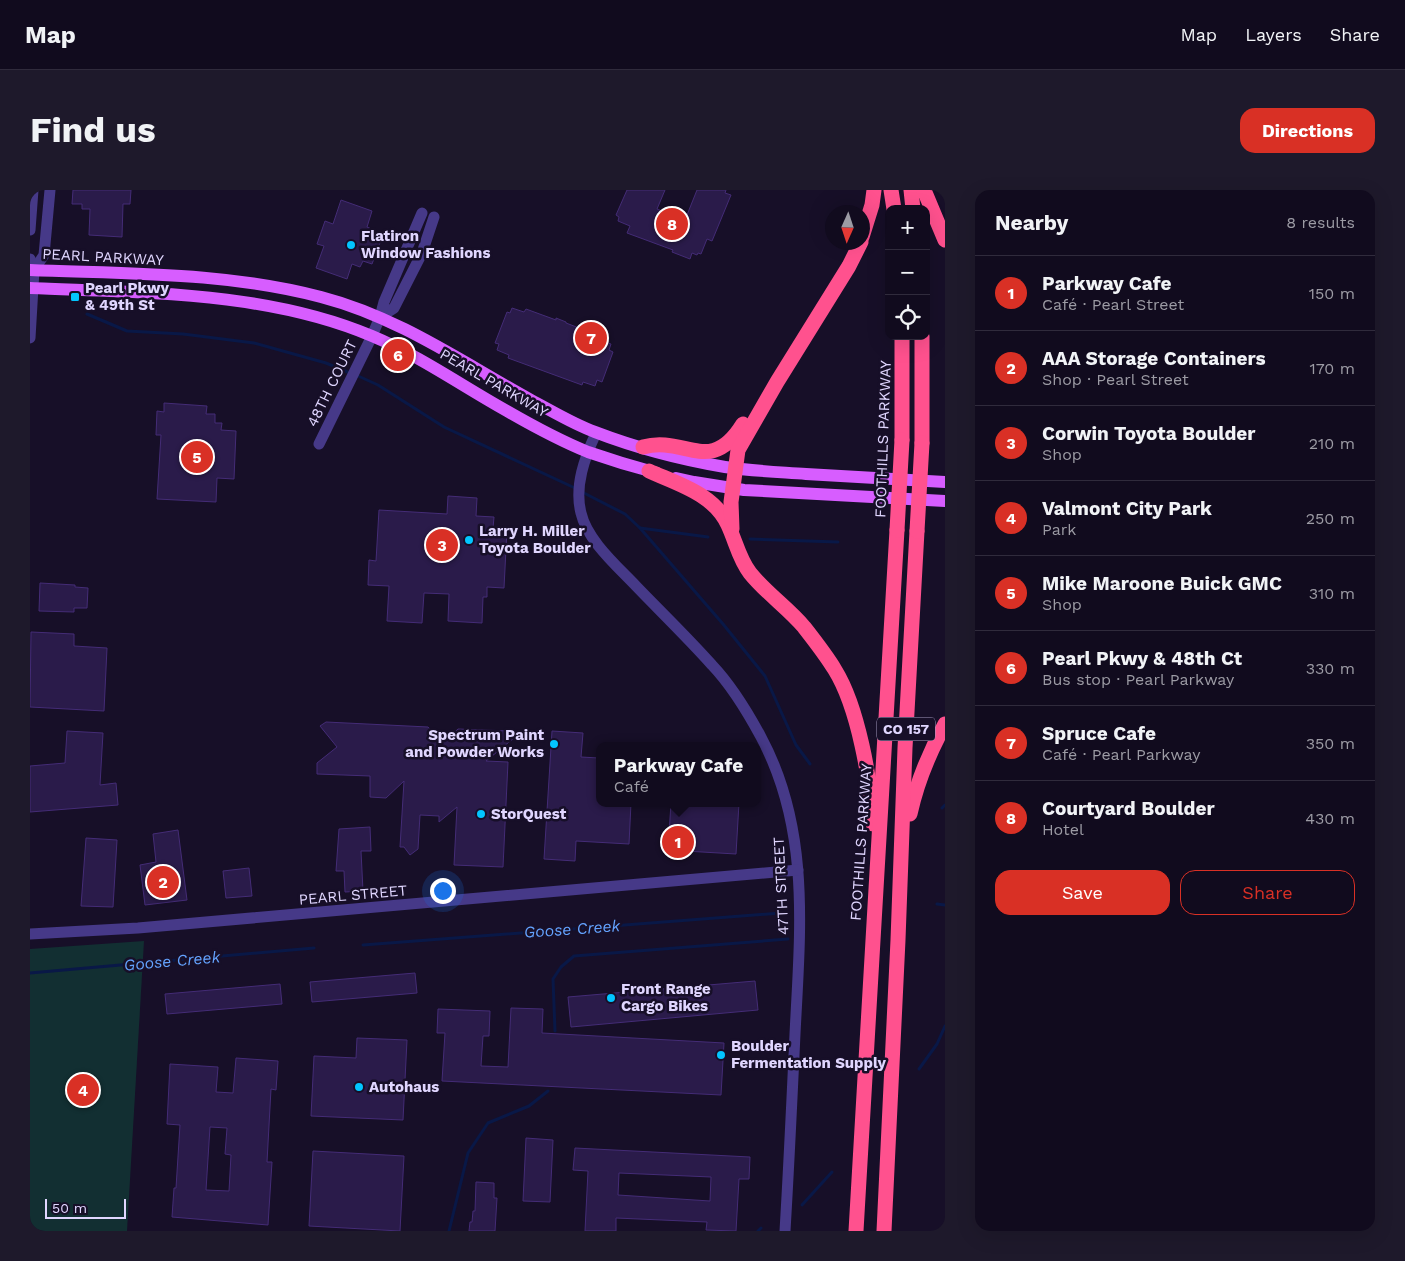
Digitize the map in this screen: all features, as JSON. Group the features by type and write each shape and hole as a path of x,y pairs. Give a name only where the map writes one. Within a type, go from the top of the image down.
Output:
{"highway":[{"path":"870,212 874,190"},
{"path":"891,190 893,205"},
{"path":"911,190 913,205"},
{"path":"924,190 945,240"},
{"path":"732,534 731,509 738,450 857,250"},
{"name":"FOOTHILLS PARKWAY","path":"856,1231 902,440 902,340"},
{"name":"CO 157","path":"884,1231 905,748 922,443 922,340"},
{"path":"642,447 652,444 664,444 688,450 711,451 728,444 739,430 779,365 797,348"},
{"path":"649,471 703,496 721,514 732,534 740,556 752,576 789,611 814,640 836,671 856,721 869,787 873,820 876,880"},
{"path":"900,885 906,832 914,794 926,761 945,724"}],"main road":[{"name":"PEARL PARKWAY","path":"31,266 215,278 251,282 322,297 380,317 439,346 538,404 596,433 699,462 736,468 945,482"},
{"name":"PEARL PARKWAY","path":"31,288 238,300 317,316 372,336 432,366 530,424 588,451 649,471 733,489 945,502"}],"street":[{"path":"30,230 33,190"},
{"path":"30,338 31,266 44,255 50,190"},
{"name":"48TH COURT","path":"319,444 372,336 384,302 422,213"},
{"path":"380,317 394,308 422,253 434,217"},
{"name":"47TH STREET","path":"596,433 588,451 580,480 579,500 582,520 595,540 622,572 713,665 732,688 748,712 775,765 792,824 798,870 800,917 785,1231"},
{"name":"PEARL STREET","path":"30,934 138,928 798,870"}],"green space":[{"path":"144,941 127,1231 30,1231 30,949"}],"building":[{"path":"73,190 131,190 130,204 123,204 122,237 89,235 90,209 82,209 82,204 72,204"},
{"path":"627,190 665,190 657,209 685,220 697,190 726,190 725,193 731,195 712,241 707,239 701,254 692,253 690,259 672,252 673,250 627,233 630,226 618,221 619,217 616,215"},
{"path":"341,200 372,211 367,227 374,230 372,237 381,240 372,264 363,261 360,267 352,264 347,279 316,268 324,246 317,244 325,221 333,224"},
{"path":"512,308 524,312 526,309 556,320 556,318 600,336 599,340 611,344 609,350 613,352 602,382 597,380 595,386 583,382 582,385 508,358 509,355 497,350 499,344 495,343 507,312 510,313"},
{"path":"164,403 207,406 206,414 215,414 215,423 222,423 221,430 236,431 234,479 217,478 216,502 157,499 161,435 156,435 157,411 164,412"},
{"path":"448,496 477,498 476,516 494,517 493,528 507,529 504,588 487,587 487,597 483,597 482,623 448,621 449,594 424,593 422,623 387,621 389,586 368,585 369,560 376,561 379,510 447,514"},
{"path":"40,583 75,585 75,587 88,588 87,608 74,608 74,612 39,611"},
{"path":"31,632 74,634 74,646 107,648 104,711 30,707"},
{"path":"326,722 428,727 443,743 458,729 509,731 514,738 486,761 508,762 503,867 454,865 457,807 439,822 439,816 420,815 418,849 410,855 404,847 400,847 404,781 386,798 370,797 370,776 317,774 317,763 337,747 320,726"},
{"path":"67,731 103,733 100,785 116,783 118,805 30,812 30,766 65,763"},
{"path":"552,731 583,733 581,757 596,758 596,807 631,807 629,844 576,841 575,861 544,859"},
{"path":"671,807 739,807 736,854 668,850"},
{"path":"370,827 371,851 361,851 363,891 345,892 344,871 336,871 339,829"},
{"path":"178,830 187,900 145,905 140,865 156,862 153,834"},
{"path":"86,838 117,840 113,907 81,906"},
{"path":"249,868 252,896 226,898 223,871"},
{"path":"415,973 417,993 312,1002 310,982"},
{"path":"755,981 758,1010 571,1027 568,997"},
{"path":"280,984 282,1004 167,1014 165,994"},
{"path":"511,1008 543,1009 542,1033 724,1043 721,1095 442,1081 445,1033 437,1033 438,1009 490,1011 489,1036 483,1036 481,1066 508,1067"},
{"name":"Autohaus","path":"357,1038 407,1040 403,1120 311,1116 314,1056 356,1058"},
{"path":"236,1058 278,1061 276,1090 271,1089 267,1162 272,1162 268,1225 172,1217 180,1125 167,1124 170,1064 218,1067 216,1092 233,1093","holes":["210,1127 227,1128 225,1154 231,1155 229,1191 206,1190"]},
{"path":"526,1138 553,1140 550,1202 523,1201"},
{"path":"575,1148 750,1157 749,1179 739,1179 736,1231 706,1230 707,1222 616,1218 616,1231 585,1231 588,1171 573,1170","holes":["619,1173 711,1177 710,1201 618,1195"]},
{"path":"313,1151 404,1156 400,1231 309,1226"},
{"path":"476,1182 494,1183 494,1198 497,1198 495,1231 469,1231 473,1211 475,1211"}],"waterway":[{"path":"87,314 127,331 183,334 254,343 326,363 350,373"},
{"path":"356,375 378,385 444,427 577,489"},
{"path":"582,492 625,514 640,528 723,624 765,676 796,745 810,764"},
{"path":"640,528 708,537"},
{"path":"750,539 838,542"},
{"path":"942,808 945,805"},
{"name":"Goose Creek","path":"937,904 945,905"},
{"name":"Goose Creek","path":"363,945 781,913"},
{"path":"555,1031 553,979 561,967 574,956 788,939"},
{"name":"Goose Creek","path":"30,973 314,948"},
{"path":"919,1069 937,1044 945,1026"},
{"path":"449,1231 468,1153 488,1123 529,1106 548,1091"},
{"path":"802,1205 832,1172"},
{"path":"758,1231 761,1228"}],"place":[{"name":"Courtyard Boulder","path":"672,224"},
{"name":"Flatiron Window Fashions","path":"351,245"},
{"name":"Pearl Pkwy & 49th St","path":"75,297"},
{"name":"Spruce Cafe","path":"591,338"},
{"name":"Pearl Pkwy & 48th Ct","path":"398,355"},
{"name":"Mike Maroone Buick GMC","path":"197,457"},
{"name":"Larry H. Miller Toyota Boulder","path":"469,540"},
{"name":"Corwin Toyota Boulder","path":"442,545"},
{"name":"Spectrum Paint and Powder Works","path":"554,744"},
{"name":"StorQuest","path":"481,814"},
{"name":"Parkway Cafe","path":"678,842"},
{"name":"AAA Storage Containers","path":"163,882"},
{"name":"Front Range Cargo Bikes","path":"611,998"},
{"name":"Boulder Fermentation Supply","path":"721,1055"},
{"name":"Autohaus","path":"359,1087"},
{"name":"Valmont City Park","path":"83,1090"}]}
